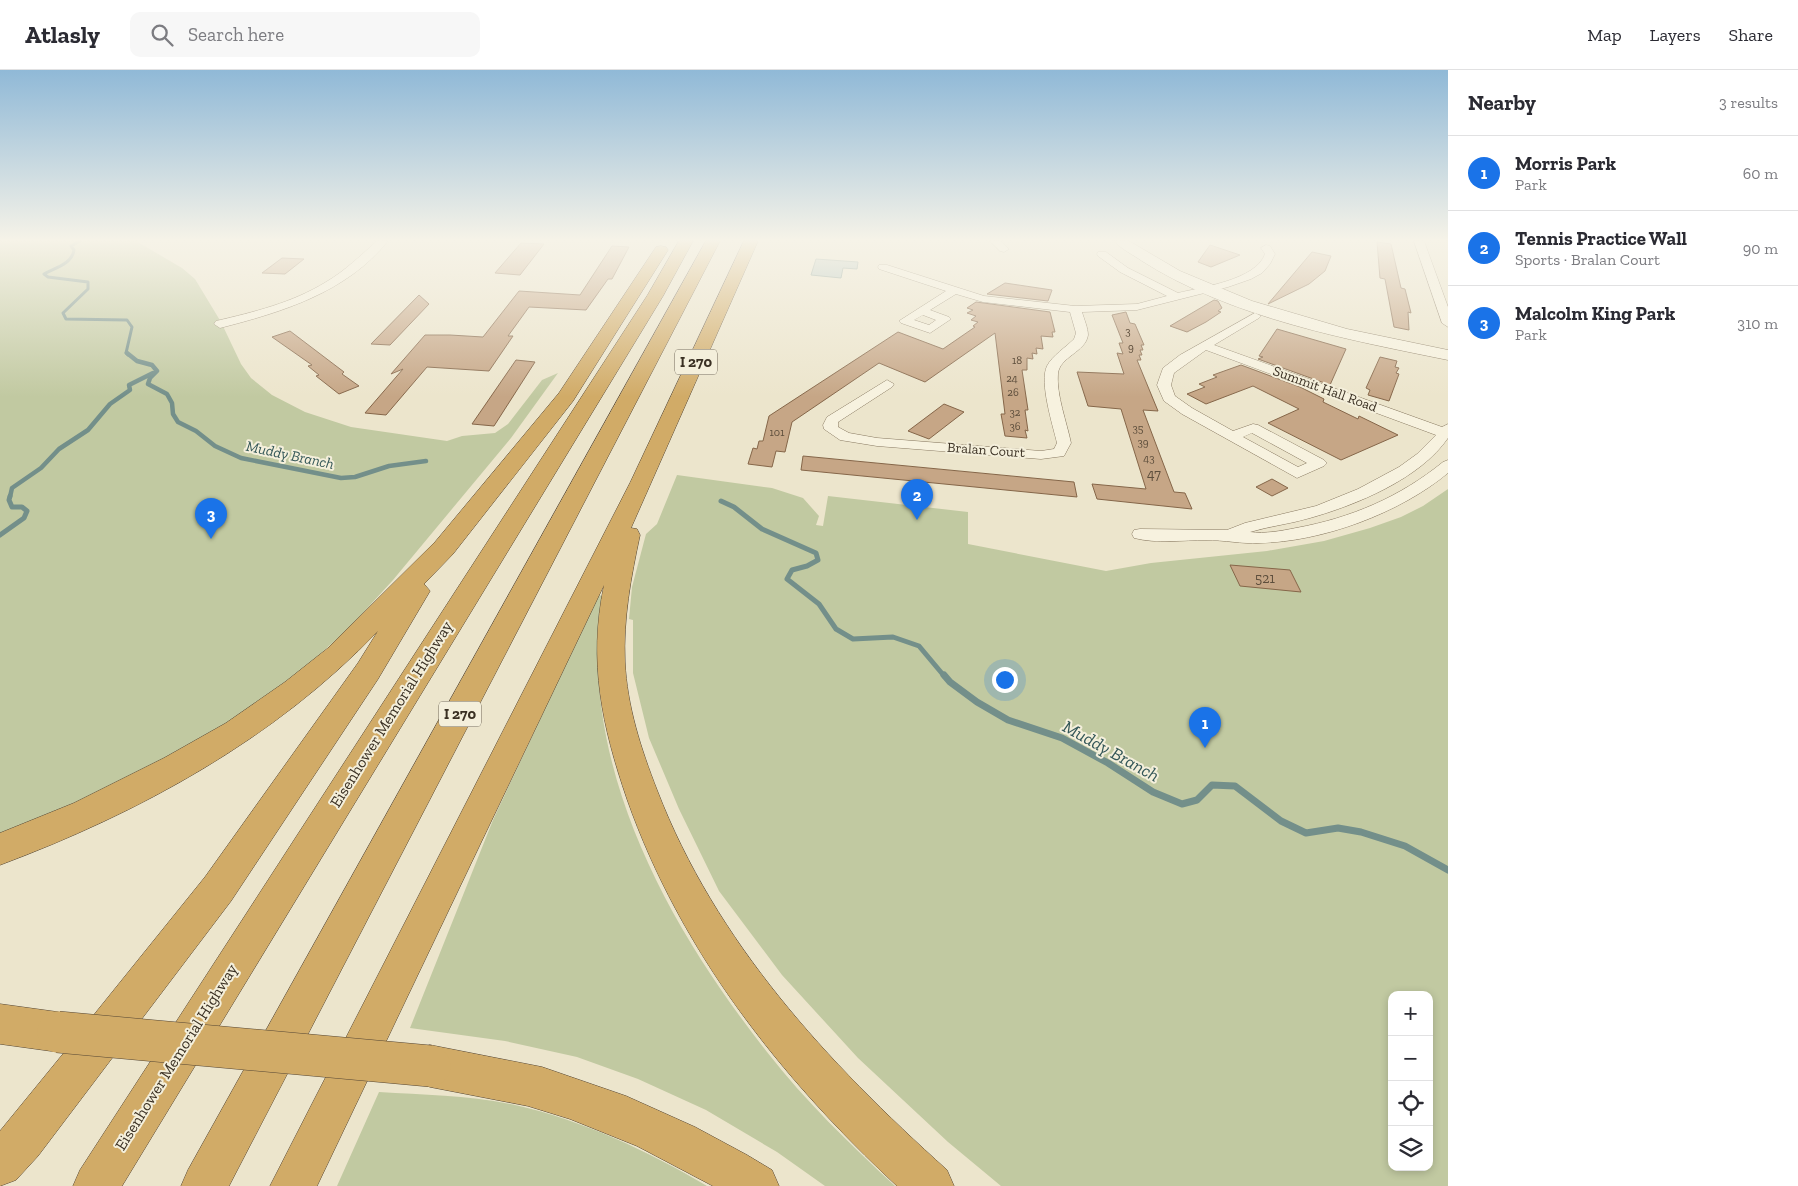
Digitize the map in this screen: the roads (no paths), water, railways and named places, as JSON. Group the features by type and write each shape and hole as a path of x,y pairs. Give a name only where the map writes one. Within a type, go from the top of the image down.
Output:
{"highway":[{"path":"0,849 86,813 175,768 237,732 295,690 338,654 444,548 580,379 635,293"},
{"name":"Eisenhower Memorial Highway","path":"96,1186 657,293"},
{"name":"I 270","path":"204,1186 685,293"},
{"name":"I 270","path":"293,1186 641,483 727,293"},
{"path":"641,483 621,561 611,633 612,681 620,727 643,802 669,864 697,915 731,969 779,1032 833,1093 896,1156 931,1186"},
{"path":"0,1164 22,1140 218,889 368,671 444,548"},
{"path":"0,1024 58,1032 430,1066 540,1088 594,1106 653,1130 718,1162 756,1186"}],"street":[{"path":"220,324 282,306 312,293"},
{"path":"922,311 951,293"},
{"path":"963,293 996,301 1074,309 1137,307 1192,293"},
{"path":"1169,293 1177,297"},
{"path":"1223,293 1257,309 1314,326 1448,355"},
{"path":"1229,293 1342,328 1448,348"},
{"path":"1437,293 1448,323"},
{"name":"Bralan Court","path":"887,384 832,420 830,424 831,429 845,437 877,442 1041,454 1059,453 1064,443 1054,399 1051,375 1053,367 1080,340 1082,333 1074,309"},
{"path":"1232,436 1253,428 1319,463 1297,473 1187,411 1169,398 1164,385 1168,371 1255,316"},
{"name":"Summit Hall Road","path":"1205,346 1447,432 1410,467 1387,482 1353,498 1303,515 1248,526 1228,535"},
{"name":"Summit Hall Road","path":"1140,534 1228,535 1261,538 1319,528 1374,512 1410,494 1435,478 1448,465"}],"waterway":[{"name":"Muddy Branch","path":"84,293 63,313 66,319 127,320 132,327 126,353 128,355"},
{"name":"Muddy Branch","path":"127,353 137,361 152,365 157,371 150,378 148,384 167,394 172,403 173,414 178,422 196,431 215,446 241,458 341,478 355,477 389,466 426,461"},
{"path":"10,497 12,488 41,468 59,449 88,430 110,404 130,390 129,385 153,373"},
{"path":"0,535 24,518 27,511 22,507 12,507 9,500 10,496"},
{"name":"Muddy Branch","path":"721,501 734,507 762,529 816,553 818,560 807,566 792,570 787,579 819,604 836,629 853,639 893,637 919,646 945,677"},
{"name":"Muddy Branch","path":"944,675 950,682 977,702 1008,720 1062,738 1108,763 1153,792 1182,804 1197,800 1212,785 1235,786 1281,821 1306,833 1338,828 1361,832 1405,846 1448,870"}],"place":[{"name":"Tennis Practice Wall","path":"917,520"},
{"name":"Malcolm King Park","path":"211,539"},
{"name":"Morris Park","path":"1205,748"}]}
